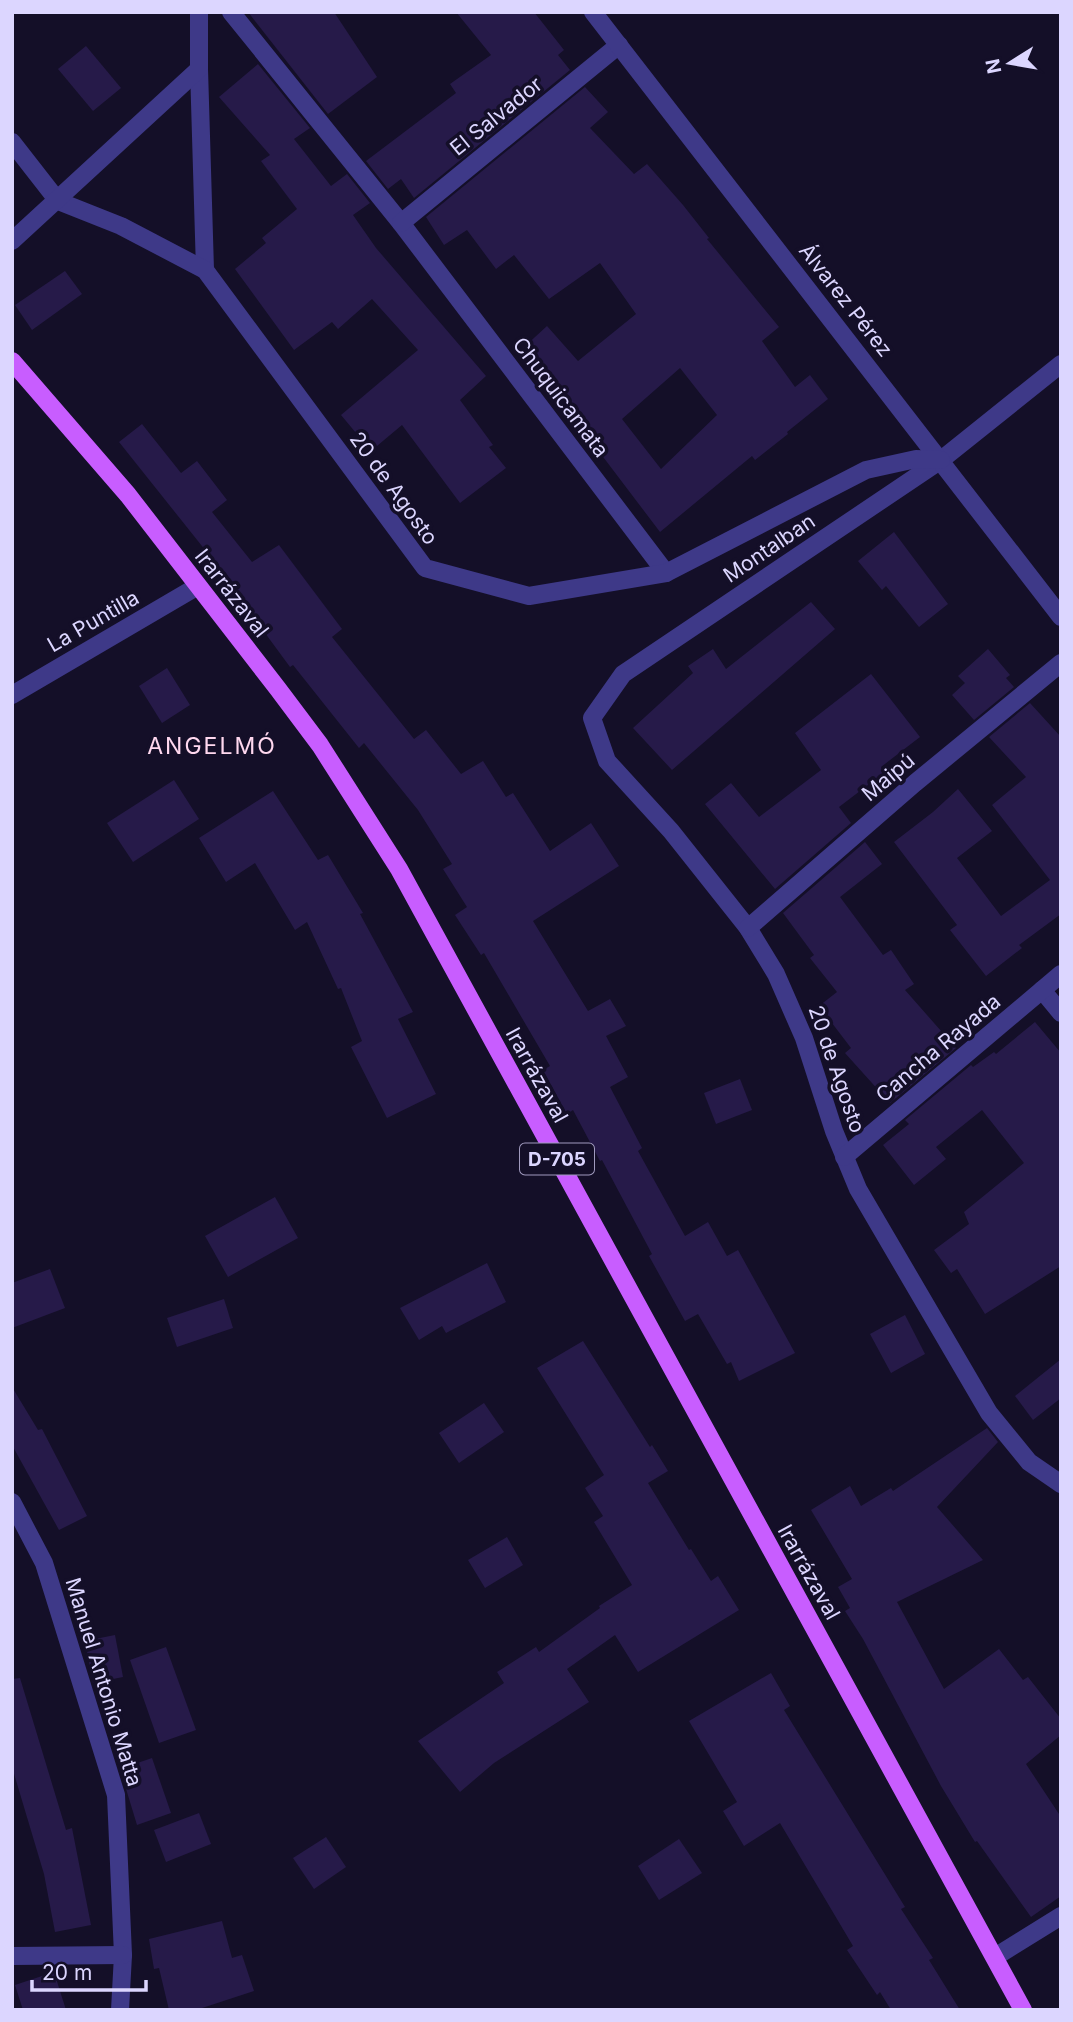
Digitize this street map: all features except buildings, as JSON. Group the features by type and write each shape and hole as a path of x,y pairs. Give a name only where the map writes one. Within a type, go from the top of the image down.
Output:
{"main road":[{"name":"Irarrázaval","path":"12,361 128,495 320,745 398,869 1023,2010"}],"street":[{"path":"199,12 205,270"},
{"name":"Chuquicamata","path":"231,12 401,223 666,573"},
{"name":"Álvarez Pérez","path":"593,12 1061,617"},
{"name":"El Salvador","path":"401,223 619,45"},
{"path":"12,241 199,69"},
{"path":"12,142 58,201"},
{"name":"20 de Agosto","path":"58,201 121,226 205,270 425,568 529,596 666,573"},
{"name":"Montalban","path":"623,674 941,460 1061,364"},
{"path":"666,573 866,470 916,459 941,460"},
{"name":"La Puntilla","path":"12,695 198,586"},
{"name":"Maipú","path":"748,928 915,783 1061,663"},
{"name":"20 de Agosto","path":"623,674 592,718 607,761 671,831 748,928 790,1003 844,1157 858,1189 989,1413 1029,1462 1054,1480"},
{"name":"Cancha Rayada","path":"844,1157 1061,974"},
{"path":"1042,990 1061,1013"},
{"path":"1054,1480 1061,1463"},
{"name":"Manuel Antonio Matta","path":"12,1502 44,1563 116,1795 123,1955 120,2010"},
{"path":"995,1957 1061,1916"},
{"path":"12,1956 123,1955"}],"district":[{"name":"ANGELMÓ","path":"212,746"}]}
